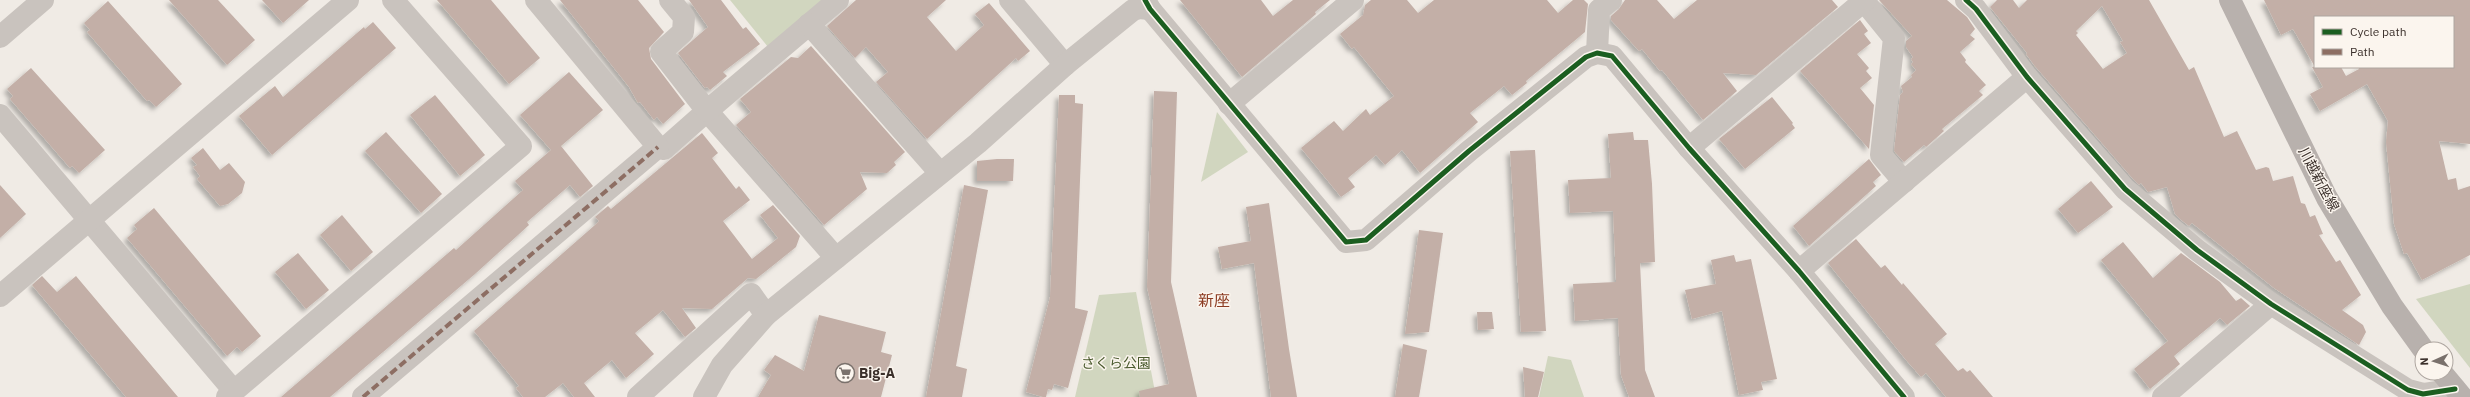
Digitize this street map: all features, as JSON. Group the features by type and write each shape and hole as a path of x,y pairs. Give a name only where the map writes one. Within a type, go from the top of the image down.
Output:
{"main road":[{"name":"川越新座線","path":"2230,0 2328,198 2388,299 2417,341"}],"street":[{"path":"0,37 43,0"},
{"path":"3,287 88,221 348,0"},
{"path":"0,115 231,394 521,146 393,0"},
{"path":"536,0 658,147 664,149 707,110 838,0"},
{"path":"670,0 684,17 683,32 661,52 707,110 836,258"},
{"path":"1010,0 1064,65"},
{"path":"1229,104 1353,0"},
{"path":"1597,53 1599,10 1611,0"},
{"path":"1966,0 1976,9 2027,77 2125,189 2197,250 2271,304 2408,390 2423,394 2453,386"},
{"path":"1689,148 1865,1 1894,38 1881,155 1904,182"},
{"path":"704,397 722,365 766,315 978,143 1064,65 1133,10 1148,5 1229,104 1346,242 1366,240 1481,142 1586,57 1597,53 1612,56 1689,148 1799,270 1904,397"},
{"path":"809,24 940,173"},
{"path":"1799,270 2027,77"},
{"path":"363,397 658,147"},
{"path":"638,397 751,294 766,315"},
{"path":"2163,397 2271,304"}],"green space":[{"path":"730,0 823,0 768,47"},
{"path":"1217,112 1248,152 1201,182"},
{"path":"2470,284 2470,368 2454,348 2454,341 2449,341 2416,299"},
{"name":"さくら公園","path":"1136,292 1156,397 1075,397 1099,295"},
{"path":"1548,356 1571,360 1584,397 1539,397"}],"building":[{"path":"169,0 218,0 255,40 227,65"},
{"path":"262,0 309,0 283,23"},
{"path":"437,0 491,0 540,58 509,84"},
{"path":"560,0 638,0 664,32 649,48 651,59 685,104 663,124 657,117 654,120 640,102 638,103 629,87"},
{"path":"689,0 721,0 743,29 746,27 760,44 723,72 727,76 710,90 707,87 705,88 678,53 708,27"},
{"path":"856,0 946,0 927,17 956,51 984,25 975,14 989,3 1030,51 1018,61 1016,58 927,139 876,82 888,72 866,47 855,58 827,26"},
{"path":"1180,0 1261,0 1273,16 1293,0 1330,0 1315,12 1316,14 1242,77"},
{"path":"1371,0 1407,0 1418,13 1434,0 1547,0 1558,13 1573,0 1584,0 1588,4 1585,32 1526,81 1527,83 1512,95 1504,86 1470,113 1478,122 1420,173 1402,150 1385,165 1376,155 1348,178 1355,187 1341,197 1301,148 1334,121 1343,131 1366,109 1370,115 1394,96 1354,47 1352,49 1340,34 1363,15 1365,5"},
{"path":"1625,0 1657,0 1674,19 1697,0 1832,0 1838,7 1756,75 1723,73 1737,91 1703,120 1662,70 1660,71 1642,49 1639,51 1611,20 1611,16 1619,9"},
{"path":"1879,0 1947,0 1967,17 1975,29 1970,35 1975,39 1960,52 1966,60 1965,62 1986,85 1979,91 1983,95 1942,129 1944,131 1926,147 1924,145 1904,162 1894,151 1900,95 1903,92 1901,86 1912,77 1911,75 1916,70 1911,64 1913,62 1911,59 1913,57 1906,47 1906,41 1912,36"},
{"path":"1997,0 2013,0 2019,8 2027,0 2149,0 2189,70 2194,67 2224,137 2237,131 2256,170 2266,167 2269,168 2273,181 2293,176 2301,203 2305,204 2310,217 2315,215 2323,234 2319,235 2336,262 2340,260 2361,295 2342,310 2363,325 2366,332 2359,345 2274,288 2192,223 2189,226 2180,219 2175,214 2167,187 2148,192 2141,183 2139,185 2034,65 2026,54 2027,53 1990,7","holes":["2102,6 2123,41 2120,42 2127,53 2103,69 2076,35 2078,33 2076,31"]},
{"path":"2264,0 2470,0 2470,144 2439,141 2448,180 2456,178 2458,190 2470,186 2470,255 2422,280 2407,253 2404,254 2394,224 2386,142 2388,121 2367,84 2320,111 2310,94 2323,87 2312,67 2342,68 2346,76 2358,68 2454,68 2454,16 2314,16 2314,65 2293,29 2281,35"},
{"path":"108,1 182,84 156,107 149,100 147,101 87,32 90,30 84,23"},
{"path":"1860,20 1868,31 1864,34 1871,43 1857,54 1869,68 1866,71 1872,78 1860,88 1874,105 1869,149 1800,71"},
{"path":"373,22 396,48 272,155 239,116 275,86 283,97 364,27 365,29"},
{"path":"811,46 905,152 894,162 896,165 887,173 860,172 867,189 824,225 736,125 751,112 740,99 791,57 798,58"},
{"path":"31,68 105,150 79,173 72,166 70,168 10,99 13,96 7,89"},
{"path":"569,72 603,110 561,146 593,186 580,197 570,185 527,222 529,225 475,274 330,397 281,397 454,248 456,250 523,190 515,181 551,150 520,115"},
{"path":"1154,91 1177,92 1171,282 1197,397 1140,397 1139,391 1169,384 1147,287"},
{"path":"435,95 485,155 460,176 410,115"},
{"path":"1059,95 1075,95 1075,103 1083,104 1075,308 1088,311 1068,388 1054,384 1052,390 1048,389 1046,397 1043,397 1026,392 1050,297"},
{"path":"1772,97 1793,123 1792,124 1795,128 1745,169 1719,139"},
{"path":"386,132 442,194 421,213 365,151"},
{"path":"1633,132 1634,140 1648,140 1652,184 1655,262 1640,263 1645,370 1655,397 1629,397 1621,375 1618,318 1575,321 1573,284 1616,282 1613,211 1570,213 1568,180 1611,178 1608,134"},
{"path":"702,133 718,153 712,158 736,189 739,186 750,200 723,221 752,259 778,238 760,215 773,205 800,236 796,247 756,279 748,278 712,309 682,308 696,328 685,337 663,310 635,333 654,354 626,378 612,360 584,383 595,397 574,397 563,383 545,397 523,397 516,388 519,386 474,331 595,225 599,221 595,217 608,206 611,209"},
{"path":"203,148 220,170 229,163 245,182 242,193 228,204 220,206 197,179 200,176 193,167 197,165 191,158"},
{"path":"1535,150 1546,331 1521,332 1510,151"},
{"path":"1014,159 1013,181 977,181 977,161"},
{"path":"1869,159 1881,175 1873,182 1876,186 1809,246 1793,226"},
{"path":"2091,181 2113,207 2078,233 2058,209"},
{"path":"0,185 26,214 0,238"},
{"path":"964,185 988,190 956,366 967,369 962,397 926,397"},
{"path":"1269,203 1297,397 1271,397 1254,263 1222,269 1218,247 1251,241 1246,207"},
{"path":"154,208 261,336 242,352 237,347 227,356 127,238 137,229 134,225"},
{"path":"342,215 373,252 351,271 320,235"},
{"path":"1419,230 1443,233 1429,332 1405,334"},
{"path":"1856,239 1881,268 1885,265 1902,285 1903,283 1947,334 1935,344 1958,371 1963,368 1967,372 1970,370 1993,397 1946,397 1926,373 1921,377 1906,360 1828,263"},
{"path":"2123,242 2153,278 2181,253 2220,282 2236,301 2241,298 2250,306 2227,325 2220,318 2174,356 2180,364 2150,389 2134,369 2168,341 2101,260"},
{"path":"298,253 329,290 306,309 275,272"},
{"path":"1734,255 1736,262 1751,259 1777,379 1761,382 1763,390 1739,395 1722,311 1692,319 1685,290 1716,284 1711,260"},
{"path":"42,276 57,292 76,276 178,397 126,397 32,285"},
{"path":"1477,312 1492,312 1494,329 1478,330"},
{"name":"Big-A","path":"819,315 886,332 881,352 892,355 881,397 758,397 771,375 764,370 775,355 804,371"},
{"path":"1403,344 1427,350 1419,397 1395,397"},
{"path":"1523,367 1544,372 1538,397 1525,397"}],"marked path":[{"path":"363,397 658,147"}],"cycle path":[{"path":"1145,0 1150,9 1346,242 1366,240 1469,151 1586,57 1597,53 1612,56 1689,148 1799,271 1904,397"},
{"path":"1966,0 1976,9 2027,77 2125,189 2197,250 2271,304 2408,390 2423,394 2455,389"}],"place":[{"name":"Big-A","path":"845,373"}],"district":[{"name":"新座","path":"1214,300"}]}
